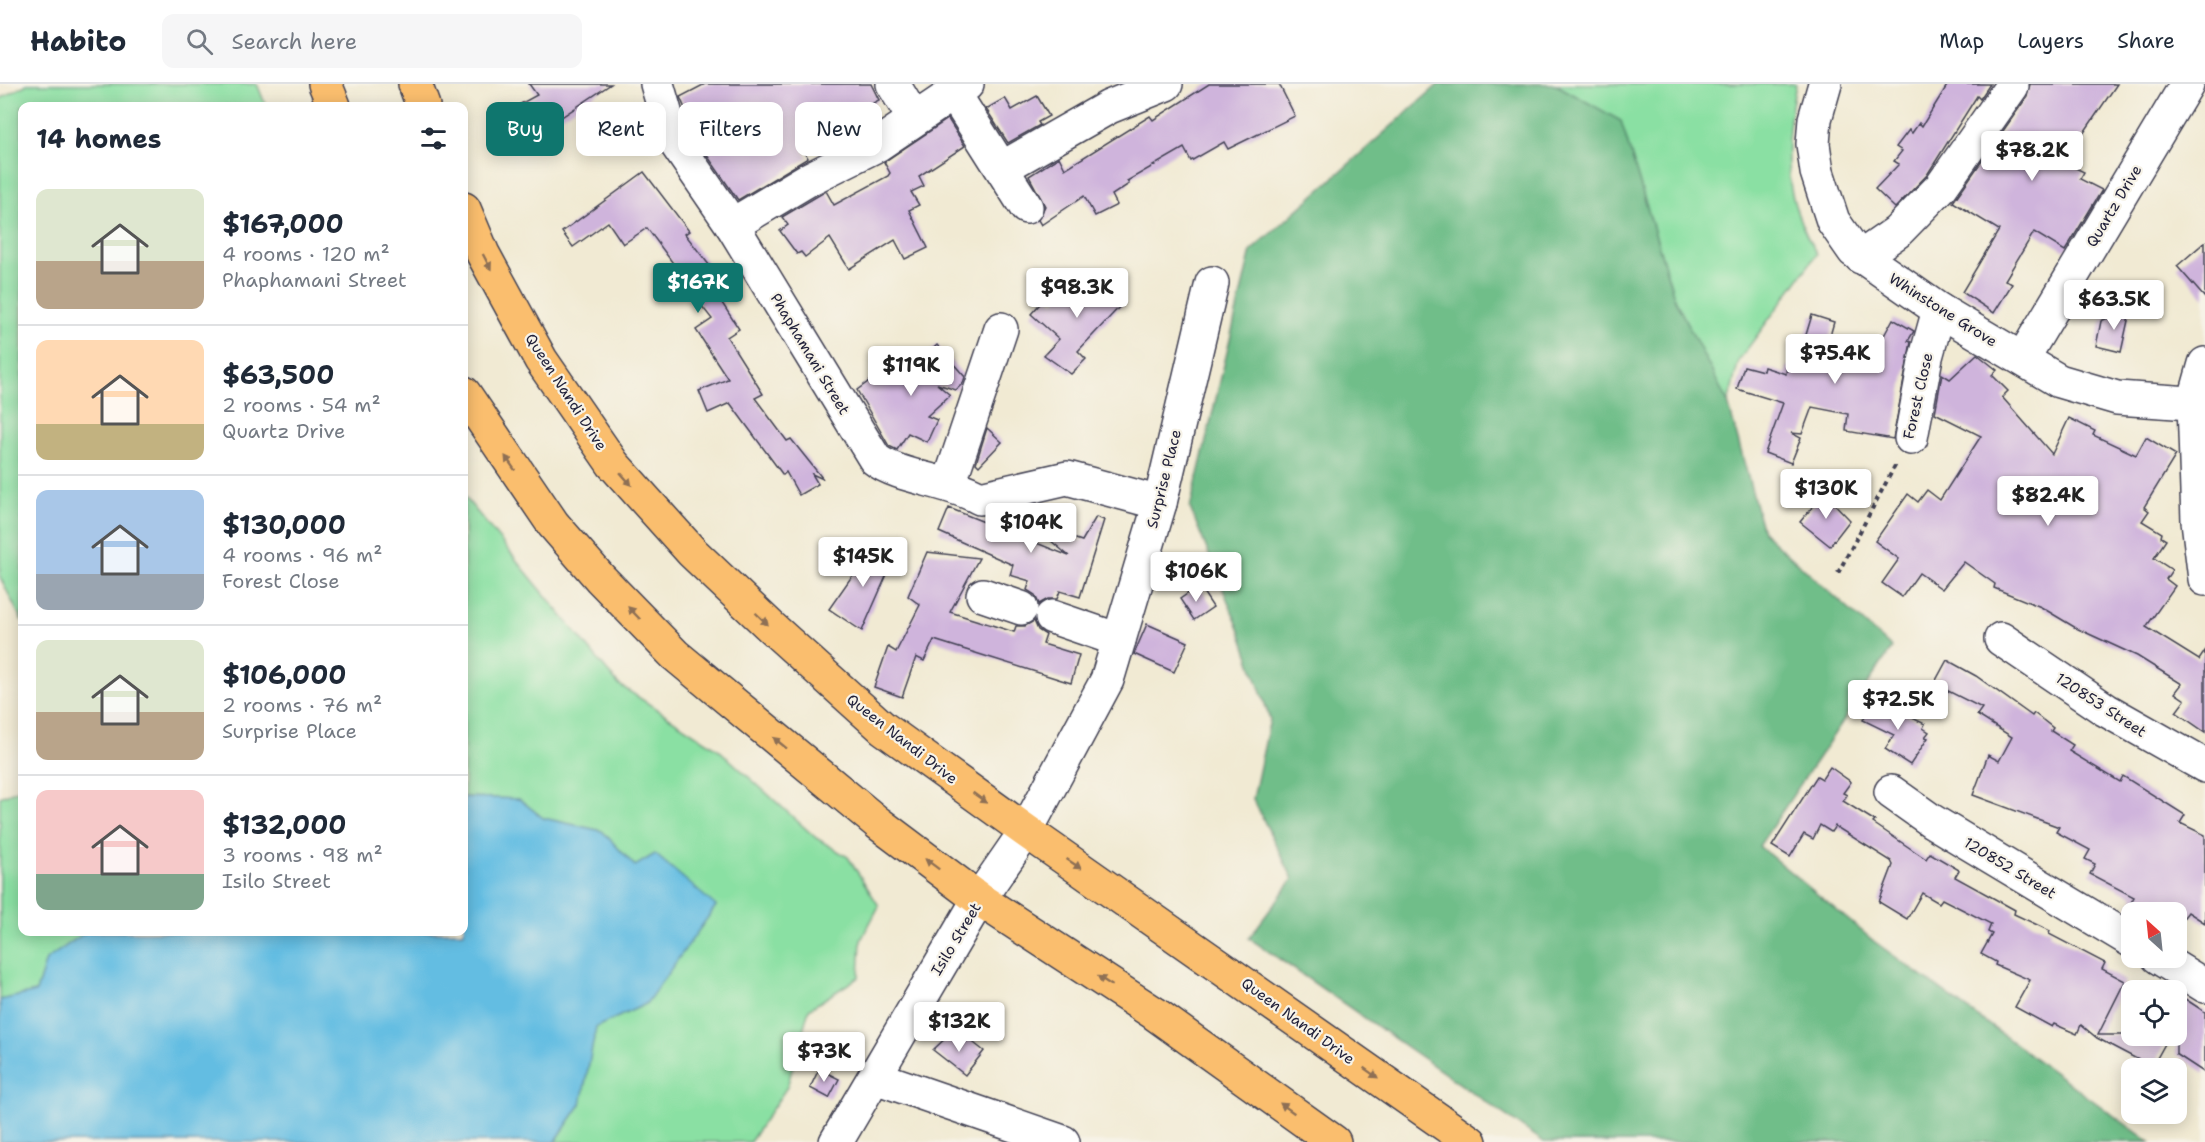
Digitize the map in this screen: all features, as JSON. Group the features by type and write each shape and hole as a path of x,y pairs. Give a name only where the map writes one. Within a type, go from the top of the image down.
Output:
{"main road":[{"path":"325,84 332,102"},
{"path":"415,84 422,102"},
{"name":"Queen Nandi Drive","path":"468,218 483,254 541,360 613,464 692,552 842,693 883,728 1026,831 1470,1142"},
{"path":"468,399 553,524 600,578 675,655 878,823 979,899 1154,1013 1334,1142"}],"street":[{"name":"Phaphamani Street","path":"657,84 673,139 732,225 869,452 888,466 949,484 980,498 1066,478 1160,503"},
{"path":"893,84 914,119"},
{"path":"1002,168 1109,107 1166,84"},
{"name":"Whinstone Grove","path":"1826,84 1815,119 1813,144 1817,172 1833,220 1848,245 1861,257 1939,310 2059,381 2117,398 2199,403"},
{"name":"Quartz Drive","path":"2023,358 2187,84"},
{"path":"1861,257 1898,232 1941,187 2012,86"},
{"path":"732,225 809,179 877,146 960,88 1002,168 1026,207"},
{"name":"Surprise Place","path":"1026,831 1107,680 1160,503 1212,283"},
{"name":"Forest Close","path":"1911,438 1926,357 1939,310"},
{"path":"949,484 1001,329"},
{"path":"2205,364 2199,403 2198,521 2205,579"},
{"path":"983,595 1119,639"},
{"name":"120853 Street","path":"2001,639 2106,710 2205,766"},
{"name":"120852 Street","path":"1891,792 1932,821 2121,934"},
{"name":"Isilo Street","path":"836,1142 979,899 1026,831"},
{"path":"2175,968 2205,986"},
{"path":"875,1077 1063,1142"}],"path":[{"name":"Forest Close","path":"1838,573 1911,438"}],"green space":[{"path":"27,84 257,84 264,102 18,102 18,613 0,577 0,99"},
{"path":"1439,84 1555,84 1621,121 1675,300 1728,403 1763,532 1892,648 1759,846 1875,942 2121,1121 2121,1124 2125,1124 2150,1142 1544,1142 1249,938 1293,879 1253,799 1270,719 1240,631 1190,508 1251,251"},
{"path":"1555,84 1796,84 1789,129 1788,171 1797,212 1817,254 1739,360 1728,403 1675,300 1621,122"},
{"path":"468,501 618,684 718,749 816,838 848,857 879,906 861,940 859,977 809,1009 787,1087 750,1142 555,1142 581,1104 596,1027 646,1004 635,866 602,831 543,818 519,799 468,797"},
{"path":"18,790 18,936 80,936 46,960 36,992 0,1000 0,797"}],"water":[{"path":"468,797 519,799 543,818 602,831 635,866 655,854 716,906 646,1004 596,1027 581,1104 555,1142 0,1142 0,1000 36,992 46,960 80,936 468,936"}],"building":[{"path":"529,84 611,84 584,102 576,102 576,107 564,115 564,102 524,102 537,95"},
{"path":"705,84 871,84 879,100 875,102 795,102 795,156 807,156 808,158 738,200 708,156 783,156 783,102 682,102 680,97"},
{"path":"1209,84 1279,84 1295,116 1228,149 1224,142 1191,161 1184,148 1127,181 1129,184 1112,195 1117,205 1095,216 1084,196 1041,225 1038,220 1045,206 1029,176 1059,157 1065,169 1150,116 1153,120"},
{"path":"1948,84 1990,84 1980,99 1977,96 1927,175 1895,208 1875,189 1899,164 1894,161 1902,151 1896,147 1909,130 1912,133 1919,123 1922,126"},
{"path":"2030,84 2117,84 2085,131 2067,164 2084,172 2080,179 2102,190 2065,251 2034,232 2005,280 2012,284 1994,313 1962,292 1999,230 1953,202 2027,97"},
{"path":"1037,96 1049,116 1038,122 1040,125 1008,143 986,109 1005,98 1012,110"},
{"path":"948,119 965,146 919,176 924,186 911,192 919,205 909,210 928,248 905,259 895,240 849,269 830,238 805,257 801,252 797,254 780,231 788,225 782,217 826,191 834,205 888,176 890,173 884,162"},
{"path":"644,172 689,231 685,234 713,270 705,277 739,329 727,337 763,394 755,398 787,441 791,439 823,479 812,474 818,484 799,495 786,472 783,475 730,403 708,413 699,391 728,379 696,330 712,319 675,272 678,270 647,228 623,244 608,222 573,247 562,232"},
{"path":"2205,242 2205,298 2177,266"},
{"path":"1102,274 1124,302 1078,351 1086,359 1071,374 1044,355 1059,339 1031,314 1047,296 1054,302 1071,284 1080,291"},
{"path":"2131,307 2121,352 2096,346 2101,321"},
{"path":"1812,315 1834,322 1828,343 1875,352 1893,319 1914,331 1908,341 1911,342 1893,439 1846,431 1848,414 1812,407 1802,434 1791,433 1801,438 1791,463 1765,453 1783,403 1737,389 1744,366 1763,371 1764,367 1786,374 1787,366 1796,368"},
{"path":"937,345 965,377 963,383 956,390 937,384 950,395 927,416 937,420 927,442 908,433 897,450 889,446 857,390 889,367 899,380"},
{"path":"1977,354 1997,370 1992,375 2008,391 2002,397 2052,454 2069,418 2095,431 2093,435 2136,455 2146,437 2176,455 2144,507 2149,511 2142,521 2162,533 2161,537 2166,540 2154,558 2172,570 2166,579 2175,586 2146,627 2199,660 2205,651 2205,732 2176,712 2185,700 2175,693 2182,684 2137,656 2076,628 2041,607 1994,588 1995,584 1964,562 1942,589 1919,573 1902,597 1882,583 1899,559 1875,541 1908,494 1918,502 1927,490 1940,500 1981,436 1935,413 1942,374 1950,379"},
{"path":"987,428 1002,442 979,466 976,463"},
{"path":"1824,493 1850,520 1830,546 1800,522"},
{"path":"949,508 1069,556 1032,525 1082,541 1096,517 1104,520 1080,597 1060,591 1057,599 1048,599 1039,604 1035,595 1027,590 1030,581 1010,575 1013,565 939,532"},
{"path":"873,546 891,548 888,572 862,631 829,609"},
{"path":"927,552 979,558 950,612 1014,632 1016,626 1025,626 1034,621 1038,630 1046,635 1043,644 1079,655 1071,683 934,640 924,661 916,657 902,697 874,687 888,647 896,652 920,605 908,596"},
{"path":"1199,586 1213,607 1194,620 1180,599"},
{"path":"1147,624 1188,642 1174,672 1134,654"},
{"path":"1947,660 1976,676 2032,716 2034,713 2053,728 2051,731 2073,745 2069,751 2120,782 2123,776 2185,815 2180,823 2205,835 2205,923 2187,913 2187,902 2131,902 2134,897 2090,874 2095,864 2085,859 2090,850 2056,832 2059,827 1973,795 1988,755 1999,761 2012,737 1977,715 1982,708 1934,684"},
{"path":"1873,699 1925,724 1923,728 1929,732 1925,737 1928,738 1910,765 1885,749 1894,735 1863,720"},
{"path":"1830,767 1851,782 1843,793 1847,795 1843,801 1875,821 1873,823 1926,859 1930,853 1959,870 1955,877 2015,910 2014,914 2050,931 2049,934 2105,963 2102,969 2123,980 2121,980 2121,989 2098,1035 2121,1035 2121,1046 2164,1046 2157,1058 2135,1058 2097,1038 2081,1025 2077,1034 2054,1024 2052,1027 2015,1007 2030,980 1995,965 1996,962 1981,954 1992,934 1988,932 1991,924 1942,899 1939,903 1922,893 1907,919 1879,902 1893,865 1891,861 1835,826 1831,832 1820,825 1813,839 1804,834 1790,857 1772,846 1817,776 1822,779"},
{"path":"2187,1000 2205,1012 2205,1073 2187,1061 2187,1058 2176,1054 2176,1046 2187,1046"},
{"path":"950,1034 959,1043 965,1036 984,1051 965,1075 933,1050"},
{"path":"819,1069 839,1079 829,1098 810,1088"}]}
